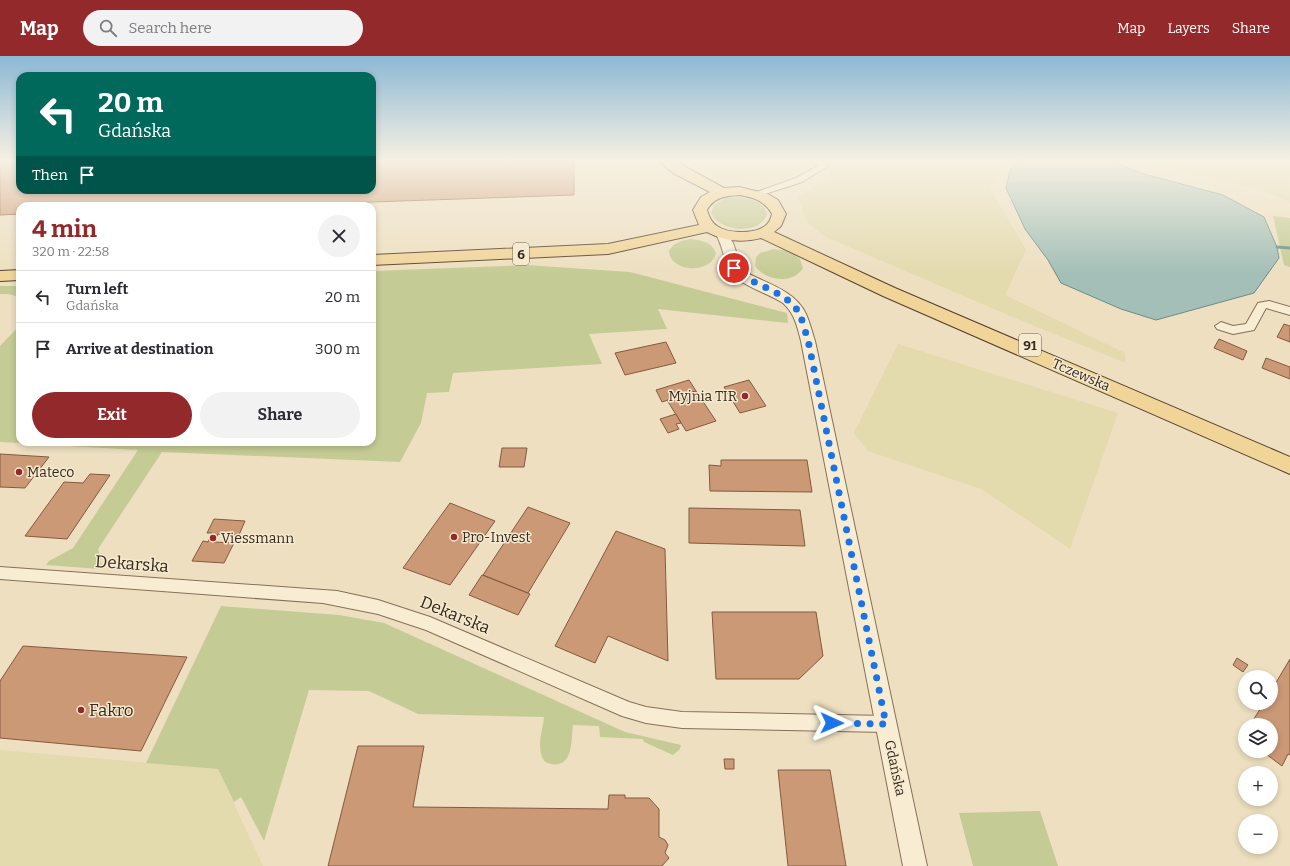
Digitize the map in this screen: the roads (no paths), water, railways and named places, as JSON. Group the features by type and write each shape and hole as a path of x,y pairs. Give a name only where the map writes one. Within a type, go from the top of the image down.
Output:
{"main road":[{"path":"710,198 702,204 700,210 710,226"},
{"path":"762,232 778,220 779,214 772,202 764,198"},
{"name":"6","path":"376,260 621,248 710,226 734,236 762,232"},
{"name":"Tczewska","path":"762,232 787,235 860,272 1290,457"},
{"name":"Tczewska","path":"762,232 889,292 1290,466"},
{"path":"0,276 16,275"}],"street":[{"path":"772,202 777,198"},
{"name":"Gdańska","path":"710,226 726,240 734,268 739,274 784,297 799,314 808,340 915,866"},
{"path":"732,257 743,240 762,232"},
{"path":"1221,326 1233,330 1250,328 1262,305 1269,304 1290,311"},
{"name":"Dekarska","path":"0,573 324,596 347,599 400,613 430,624 628,710 682,720 886,724"}],"water":[{"path":"1011,198 1228,198 1264,217 1277,247 1279,258 1254,293 1156,320 1121,309 1061,283 1048,260 1025,229"}],"waterway":[{"path":"1277,247 1290,248"}],"place":[{"name":"Myjnia TIR","path":"745,396"},
{"name":"Mateco","path":"19,472"},
{"name":"Pro-Invest","path":"454,537"},
{"name":"Viessmann","path":"213,538"},
{"name":"Fakro","path":"81,710"}]}
